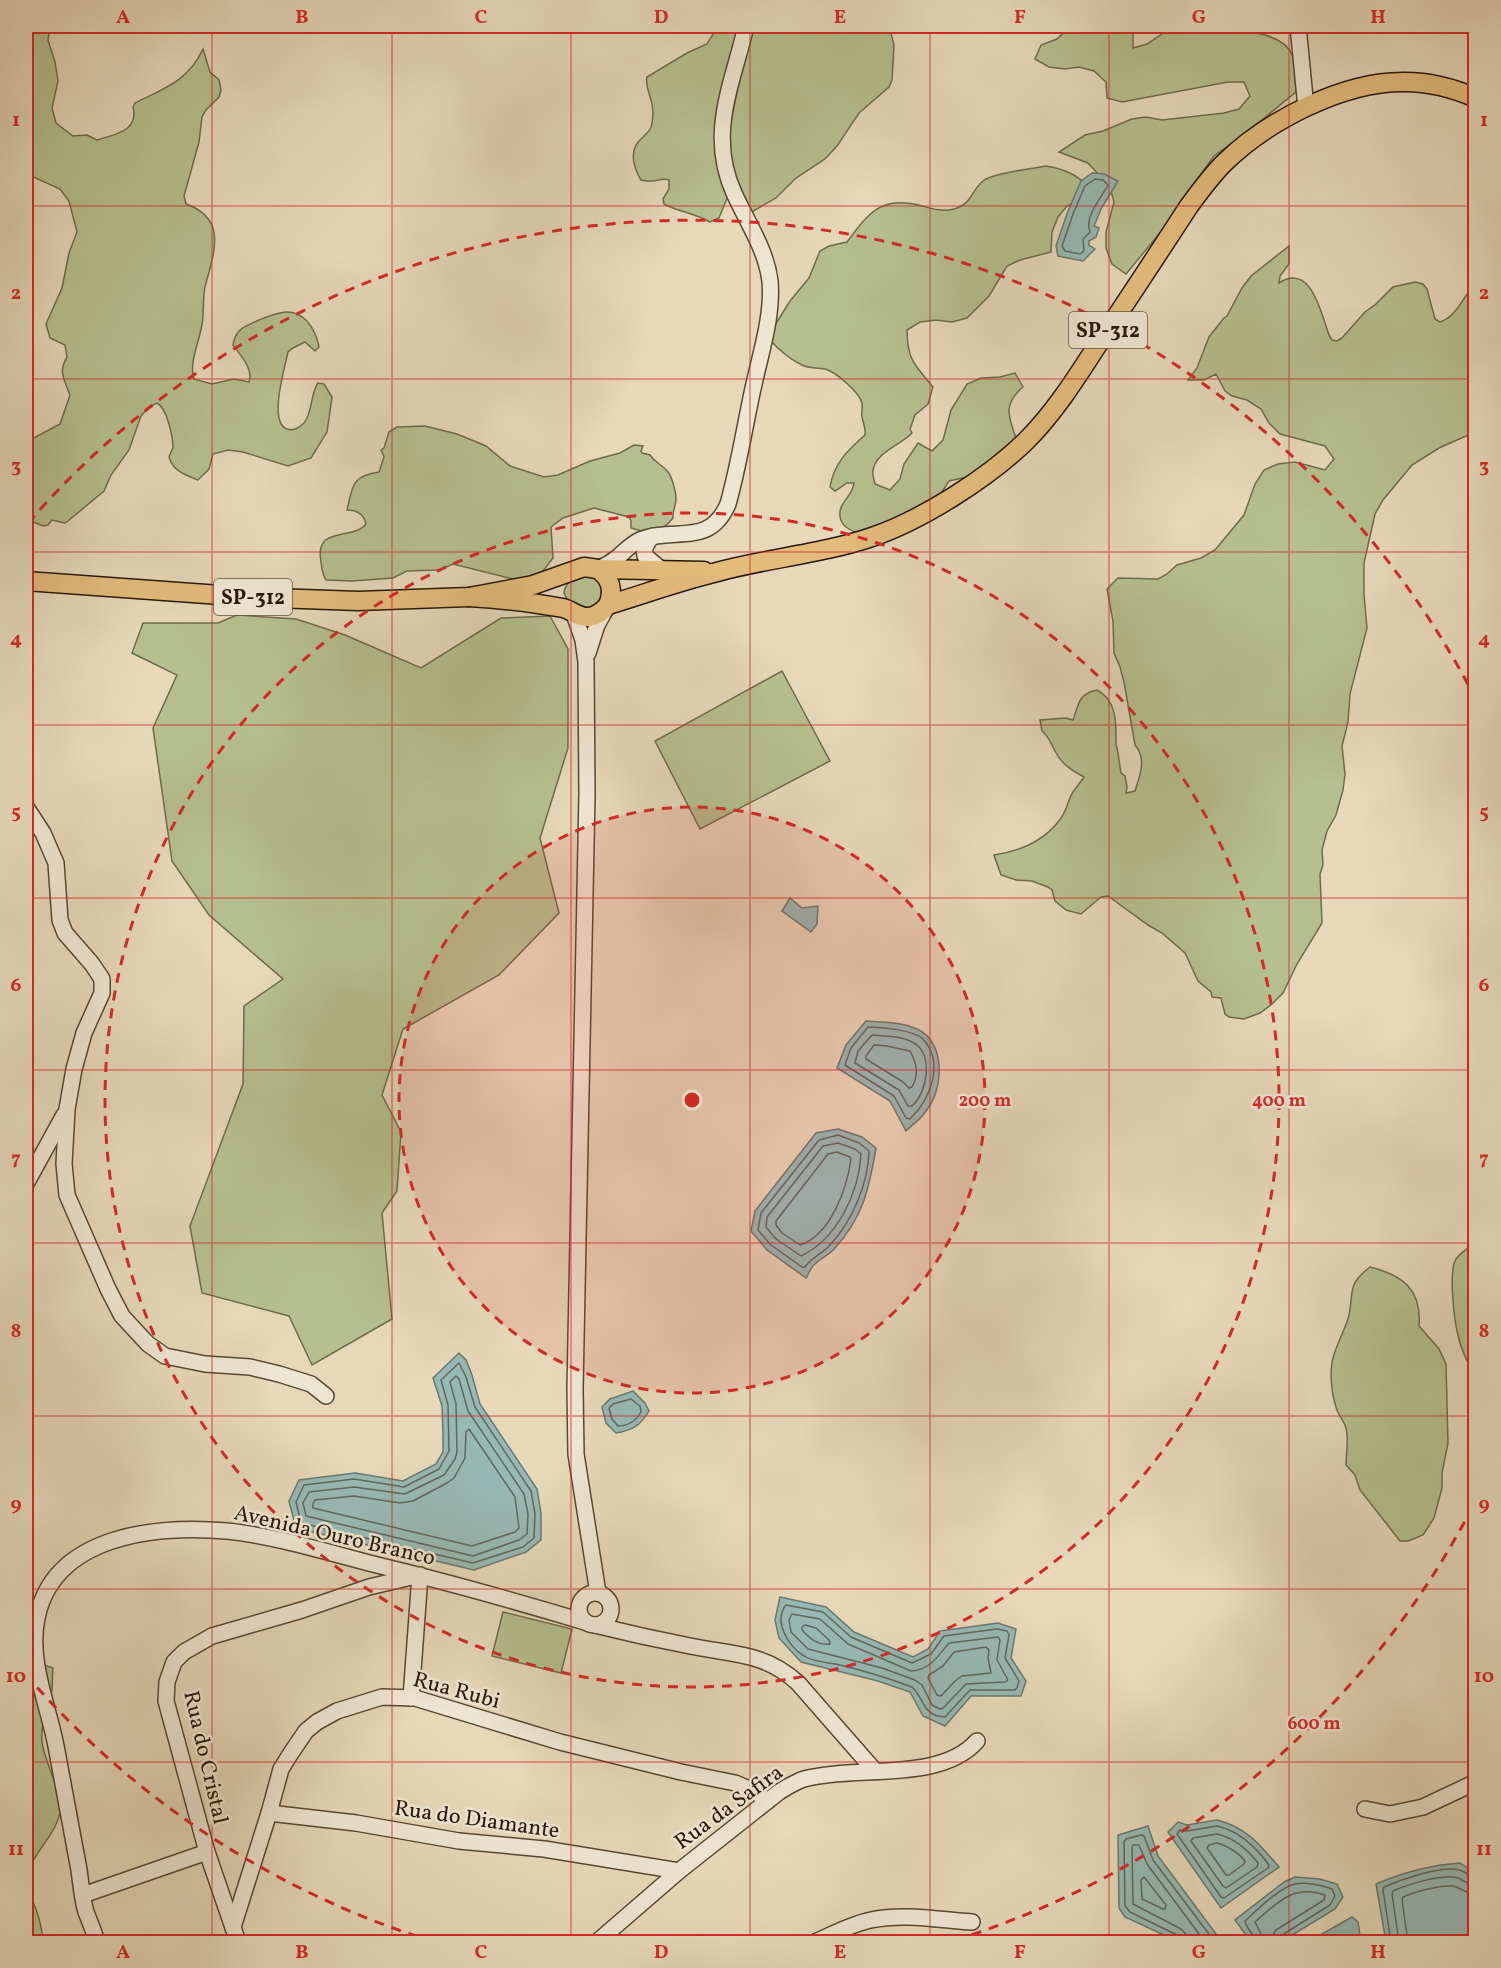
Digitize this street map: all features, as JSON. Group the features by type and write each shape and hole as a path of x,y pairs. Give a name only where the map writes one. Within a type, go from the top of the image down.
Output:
{"main road":[{"name":"SP-312","path":"30,580 249,597 347,601 469,597 525,600 589,617 596,615 608,605 718,571 873,537 931,509 987,473 1025,441 1053,410 1206,182 1240,149 1260,134 1306,108 1352,90 1388,82 1405,81 1442,86 1476,98"},
{"name":"SP-312","path":"469,597 533,585 584,567 718,571"},
{"path":"598,569 611,585 611,599 608,605"},
{"path":"570,573 562,586 563,602 571,611"}],"street":[{"path":"598,569 612,562 635,542 653,536 710,528 723,515 732,490 769,311 770,281 767,266 754,234 733,193 722,153 724,105 746,26"},
{"path":"1298,26 1306,108"},
{"path":"653,536 644,548 645,556 662,570"},
{"path":"585,662 594,633 608,605"},
{"path":"571,611 583,640 585,662 587,794 575,1389 576,1454 598,1593"},
{"path":"26,807 43,834 56,863 60,920 65,933 102,979 102,993 84,1033 74,1069 67,1109 64,1164 67,1195 108,1289 122,1316 148,1344 165,1356 179,1360 250,1367 279,1374 312,1384 326,1396"},
{"path":"26,1184 67,1109"},
{"name":"Avenida Ouro Branco","path":"97,1942 85,1909 55,1743 35,1654 36,1626 43,1599 52,1582 65,1568 80,1555 118,1539 150,1532 197,1530 228,1531 262,1537 420,1575 558,1614 596,1622 623,1632 754,1658 778,1666 798,1683 874,1771"},
{"path":"411,1698 420,1575"},
{"name":"Rua do Cristal","path":"238,1942 207,1852 165,1701 167,1682 174,1662 184,1652 212,1636 302,1610 369,1587 420,1575"},
{"path":"558,1614 573,1610 581,1600 588,1594 598,1593 606,1597 611,1610 596,1622 579,1612 581,1600"},
{"name":"Rua Rubi","path":"233,1927 281,1769 306,1731 317,1722 337,1711 382,1696 411,1698 571,1745 660,1767 735,1782 756,1792 767,1801"},
{"name":"Rua da Safira","path":"597,1942 679,1871 779,1792 802,1780 942,1764 957,1758 977,1741"},
{"path":"1365,1809 1390,1814 1423,1808 1476,1782"},
{"name":"Rua do Diamante","path":"269,1812 356,1823 459,1841 544,1849 679,1871"},
{"path":"84,1895 207,1852"},
{"path":"815,1942 837,1931 872,1919 908,1917 972,1923"}],"green space":[{"path":"26,26 50,26 48,40 58,81 52,108 56,123 73,136 87,135 97,140 118,133 129,126 133,121 135,103 166,88 183,76 203,49 210,72 219,80 221,90 219,97 202,117 199,142 184,196 186,204 208,219 215,239 204,292 202,324 193,361 194,379 212,384 234,379 249,382 248,367 233,345 239,331 249,324 278,313 290,312 301,316 313,330 319,347 315,351 305,342 288,352 278,406 281,424 287,429 294,429 307,419 315,387 318,383 324,384 332,397 327,432 311,458 288,466 243,452 228,450 213,454 209,469 198,480 180,472 173,466 169,457 173,448 171,430 164,411 157,403 149,407 141,416 129,450 111,475 104,491 65,523 52,520 48,525 43,526 26,519 26,445 30,440 60,424 70,395 62,371 67,357 65,345 50,338 46,324 62,288 69,253 77,232 69,201 60,189 31,176 26,170"},
{"path":"723,26 889,26 894,45 892,80 889,87 859,113 837,146 825,159 796,178 776,198 748,214 728,196 719,218 710,222 664,204 663,199 669,189 669,180 641,180 636,171 633,155 636,145 649,131 652,123 652,106 647,77 707,44 715,31"},
{"path":"1071,26 1137,26 1133,31 1133,48 1147,44 1174,26 1238,26 1283,43 1289,49 1295,63 1296,92 1214,156 1186,195 1178,211 1126,274 1112,264 1106,248 1106,232 1114,202 1110,187 1088,163 1059,152 1085,135 1103,131 1132,119 1146,117 1162,120 1224,113 1239,109 1250,96 1244,82 1228,82 1122,102 1107,98 1106,82 1094,71 1079,67 1065,69 1049,67 1035,59 1041,45 1057,39"},
{"path":"1046,166 1069,173 1089,187 1081,199 1067,206 1058,217 1052,232 1051,252 1007,266 989,296 967,318 952,322 936,320 920,322 907,330 907,340 913,362 933,387 928,404 915,415 910,429 912,433 879,458 875,464 873,473 875,484 890,490 900,479 904,464 918,443 932,451 943,440 951,410 967,384 981,378 1015,373 1023,387 1012,399 1009,411 1016,438 1000,451 987,468 977,475 949,481 933,505 912,527 888,539 874,539 859,534 844,525 840,516 841,507 854,483 847,483 835,491 830,487 838,464 865,435 862,403 852,388 835,374 825,369 805,366 788,357 769,339 770,333 790,301 809,278 820,251 829,246 847,242 862,222 878,209 886,205 908,203 938,210 954,209 968,201 979,185 988,178"},
{"path":"1289,246 1289,264 1280,276 1279,283 1290,278 1299,279 1307,284 1318,303 1329,335 1332,340 1337,341 1393,287 1415,282 1423,284 1427,289 1435,319 1440,322 1456,310 1475,283 1475,432 1439,448 1412,465 1383,500 1375,514 1364,563 1367,628 1350,694 1348,722 1342,746 1345,774 1343,790 1322,850 1323,865 1320,874 1322,923 1297,964 1283,993 1260,1013 1244,1019 1229,1017 1225,1014 1221,998 1212,997 1211,992 1198,981 1185,953 1162,933 1108,896 1101,897 1081,914 1066,910 1055,901 1052,890 1048,887 1032,881 1016,880 1001,875 994,855 1032,844 1048,833 1063,815 1073,792 1084,777 1061,760 1042,731 1040,720 1066,718 1073,720 1080,700 1086,694 1097,690 1109,700 1116,722 1116,746 1121,773 1125,776 1126,793 1135,791 1142,761 1135,745 1124,682 1114,653 1113,621 1107,589 1118,578 1158,579 1177,565 1201,558 1215,550 1244,515 1255,484 1264,470 1278,464 1295,462 1325,470 1334,459 1325,446 1280,434 1269,423 1261,409 1225,391 1216,374 1204,380 1188,380 1197,368 1209,337 1227,316 1251,276"},
{"path":"425,426 457,434 486,446 510,466 544,477 558,475 590,461 620,453 634,445 643,446 642,453 650,455 666,469 671,477 676,499 673,518 660,529 643,531 631,528 629,517 594,508 563,518 551,527 553,558 543,571 529,580 513,579 453,564 439,570 407,571 393,578 326,580 320,550 323,543 328,538 352,532 366,524 360,513 347,510 352,488 363,476 379,472 384,457 381,450 384,448 389,432 397,427"},
{"path":"597,574 607,595 591,607 582,608 570,605 564,593 568,583 576,577"},
{"path":"237,615 296,619 345,635 421,668 501,618 550,616 568,649 568,748 540,838 559,913 499,975 403,1029 382,1095 401,1132 397,1191 382,1213 392,1319 312,1365 289,1316 202,1293 190,1226 243,1084 244,1006 283,979 209,915 172,861 153,728 177,675 132,653 143,623 218,623"},
{"path":"782,671 830,761 700,829 655,741"},
{"path":"1475,1242 1475,1372 1467,1360 1459,1339 1452,1286 1455,1261"},
{"path":"1370,1267 1392,1275 1408,1286 1417,1303 1419,1326 1439,1349 1446,1364 1448,1443 1442,1473 1442,1488 1434,1518 1423,1535 1408,1541 1400,1541 1360,1490 1355,1475 1346,1465 1347,1432 1337,1410 1332,1391 1332,1362 1348,1319 1352,1290 1357,1279"},
{"path":"503,1612 572,1629 561,1673 492,1656"},
{"path":"30,1651 41,1664 53,1668 52,1693 42,1729 42,1741 61,1808 55,1827 33,1861 26,1879 26,1652"},
{"path":"26,1887 37,1913 43,1942 26,1942"}],"water":[{"path":"1092,173 1104,174 1118,181 1101,209 1094,226 1099,228 1096,237 1089,241 1089,245 1095,249 1083,261 1058,256 1056,246 1068,211 1081,181"},
{"path":"790,898 802,908 818,906 817,924 811,932 782,911"},
{"path":"866,1021 898,1024 917,1029 933,1044 937,1055 939,1079 932,1102 922,1117 906,1131 890,1101 837,1068 846,1045"},
{"path":"838,1129 862,1137 876,1148 871,1177 852,1226 832,1251 811,1268 806,1278 767,1250 751,1231 755,1211 816,1133"},
{"path":"459,1353 466,1360 480,1404 537,1489 541,1513 541,1540 526,1552 474,1570 296,1528 289,1501 299,1480 355,1473 403,1481 436,1464 443,1452 443,1434 442,1406 433,1378"},
{"path":"633,1391 645,1403 649,1411 636,1426 616,1433 606,1423 602,1407 610,1399"},
{"path":"780,1597 826,1607 854,1632 913,1657 928,1649 940,1631 998,1623 1016,1629 1011,1658 1026,1681 1021,1696 971,1696 945,1726 923,1716 910,1692 878,1681 801,1662 779,1638 775,1620"},
{"path":"1217,1820 1244,1832 1259,1844 1279,1867 1221,1908 1168,1832 1178,1822 1187,1825"},
{"path":"1148,1826 1158,1856 1222,1942 1179,1942 1125,1917 1119,1908 1118,1835"},
{"path":"1460,1863 1475,1873 1475,1942 1386,1942 1376,1884 1417,1870"},
{"path":"1295,1877 1320,1879 1337,1884 1343,1897 1335,1909 1281,1942 1251,1942 1235,1920 1284,1882"},
{"path":"1352,1917 1358,1922 1361,1942 1308,1942"}]}
